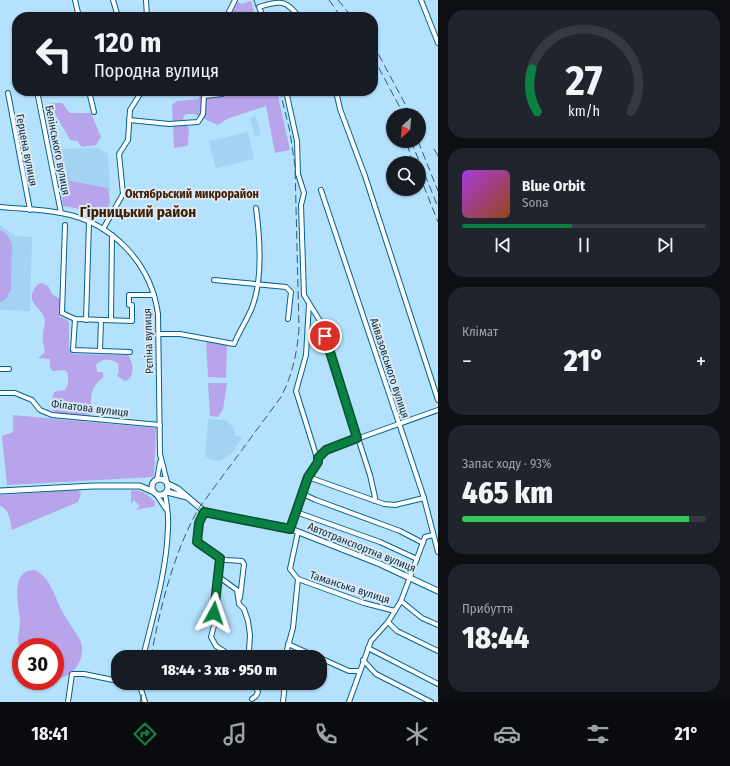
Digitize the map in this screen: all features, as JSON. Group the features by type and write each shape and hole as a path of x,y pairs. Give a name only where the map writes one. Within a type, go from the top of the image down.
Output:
{"main road":[{"path":"0,491 93,486 140,486 160,479 178,489 204,512"},
{"path":"155,493 152,489 156,480"},
{"path":"166,493 168,483"},
{"path":"140,486 161,495 166,493 188,498"},
{"name":"Автотранспортна вулиця","path":"204,512 290,529 438,591"}],"street":[{"path":"75,0 77,12"},
{"path":"113,0 117,12"},
{"path":"146,0 147,12"},
{"path":"229,12 234,0"},
{"path":"421,0 438,43"},
{"path":"261,12 259,7 284,1 290,4 296,12"},
{"name":"Герцена вулиця","path":"8,93 30,210"},
{"name":"Белінського вулиця","path":"38,96 61,213"},
{"path":"90,96 94,112"},
{"path":"103,229 123,194 119,154 128,140 130,110 139,96"},
{"path":"129,120 169,124 198,122 203,114 204,96"},
{"path":"287,96 297,141 298,174 304,193 301,205 304,295 320,321 370,475 376,497 375,501"},
{"path":"337,96 340,109 365,176 438,400"},
{"name":"Айвазовського вулиця","path":"321,190 424,498 438,552"},
{"name":"Рєпіна вулиця","path":"0,207 61,213 89,222 112,235 134,255 146,272 154,295 158,314 160,454 168,483"},
{"path":"159,334 180,334 234,344 251,310 257,284 259,234 256,208"},
{"path":"86,320 89,222"},
{"path":"65,225 62,313 75,319 132,320 132,305 129,305 129,295 154,295"},
{"path":"112,235 112,320"},
{"path":"214,280 286,287 291,292 288,319"},
{"path":"290,529 308,477 316,467 318,458 296,391 306,355 309,304"},
{"path":"75,319 73,350 130,352"},
{"path":"100,351 101,320"},
{"path":"0,369 9,369"},
{"name":"Філатова вулиця","path":"0,392 15,393 32,400 40,410 52,415 160,425"},
{"path":"318,458 326,450 438,410"},
{"path":"156,480 160,465 160,454"},
{"path":"308,477 375,501 395,505 424,498"},
{"path":"303,491 307,496 316,500 400,531 423,543"},
{"path":"155,493 168,513"},
{"path":"145,650 157,596 169,527 166,493"},
{"path":"204,512 199,523 197,542 220,558 242,561 244,564 239,604"},
{"path":"296,512 380,542 417,559"},
{"path":"287,650 293,628 298,579 290,569 298,532"},
{"path":"349,702 371,641 396,611 425,537 433,535"},
{"path":"220,558 219,577 214,605 215,622 211,637 216,646 222,650"},
{"path":"219,577 237,590 239,604 244,609 248,621 250,635 249,650"},
{"name":"Таманська вулиця","path":"298,579 364,603 396,611"},
{"path":"401,601 422,618 438,625"},
{"name":"Таманська вулиця","path":"388,622 397,631 438,651"},
{"path":"288,644 301,650"},
{"path":"368,648 438,684"},
{"path":"363,660 376,674 431,702"},
{"path":"327,661 349,671 359,671"},
{"path":"68,702 72,674 84,674 111,680"},
{"path":"141,690 145,702"},
{"path":"252,699 256,696 258,692 257,690"},
{"path":"283,702 284,690"}],"shaded area":[{"path":"236,1 242,4 251,1 254,12 232,12"},
{"path":"200,96 278,96 290,150 275,153 266,106 227,119 218,125 194,114 186,114 183,117 184,123 189,128 188,145 174,148 172,105 177,101 198,99"},
{"path":"50,103 62,103 70,113 91,113 101,137 96,145 82,147 77,141 70,140 54,113"},
{"path":"256,116 261,135 255,136 250,118"},
{"path":"248,132 254,159 216,168 209,141"},
{"path":"98,148 108,154 110,193 59,183 55,149"},
{"path":"60,179 108,188 110,202 105,214 63,206"},
{"path":"0,225 15,236 32,237 30,311 0,310"},
{"path":"0,230 7,234 12,244 11,290 5,300 0,302"},
{"path":"42,283 48,286 52,294 61,300 58,313 59,312 60,317 67,320 69,323 69,348 73,354 128,355 131,362 132,373 131,376 125,381 117,376 119,371 118,363 112,360 106,360 101,361 96,365 97,372 102,372 104,376 93,390 91,399 91,416 55,413 50,406 54,392 65,390 68,384 68,373 65,370 52,371 50,367 50,359 38,358 45,352 43,332 45,321 44,316 35,305 32,297 33,291 37,285"},
{"path":"206,340 227,344 226,378 208,377"},
{"path":"208,383 227,383 223,410 218,417 210,416"},
{"path":"13,415 156,428 154,477 7,485 2,436 13,432"},
{"path":"208,419 225,420 234,428 235,435 243,437 232,453 220,461 211,460 205,456"},
{"path":"77,490 81,493 78,502 12,530 8,513 0,506 0,495"},
{"path":"131,490 141,492 150,497 155,502 155,506 136,510 140,506 134,500 131,504"},
{"path":"35,570 45,577 62,611 80,640 82,652 79,663 71,672 64,677 64,638 18,638 20,621 17,590 18,582 21,576 27,572"}],"railway":[{"path":"254,0 258,12"},
{"path":"329,0 337,12"},
{"path":"338,0 348,12"},
{"path":"378,53 407,108"},
{"path":"378,66 400,108"},
{"path":"152,650 169,580 190,525 199,508 281,397 291,373 295,356 299,329 295,166 290,132 281,96"},
{"path":"408,148 411,156"},
{"path":"414,148 438,207"},
{"path":"421,148 438,191"},
{"path":"434,149 438,156"},
{"path":"426,192 438,222"},
{"path":"140,702 143,690"}],"district":[{"name":"Октябрьский микрорайон","path":"192,194"},
{"name":"Гірницький район","path":"138,212"}],"route":[{"path":"214,613 220,558 197,542 199,523 204,512 290,529 308,477 316,467 318,458 326,450 357,438 325,336"}]}
